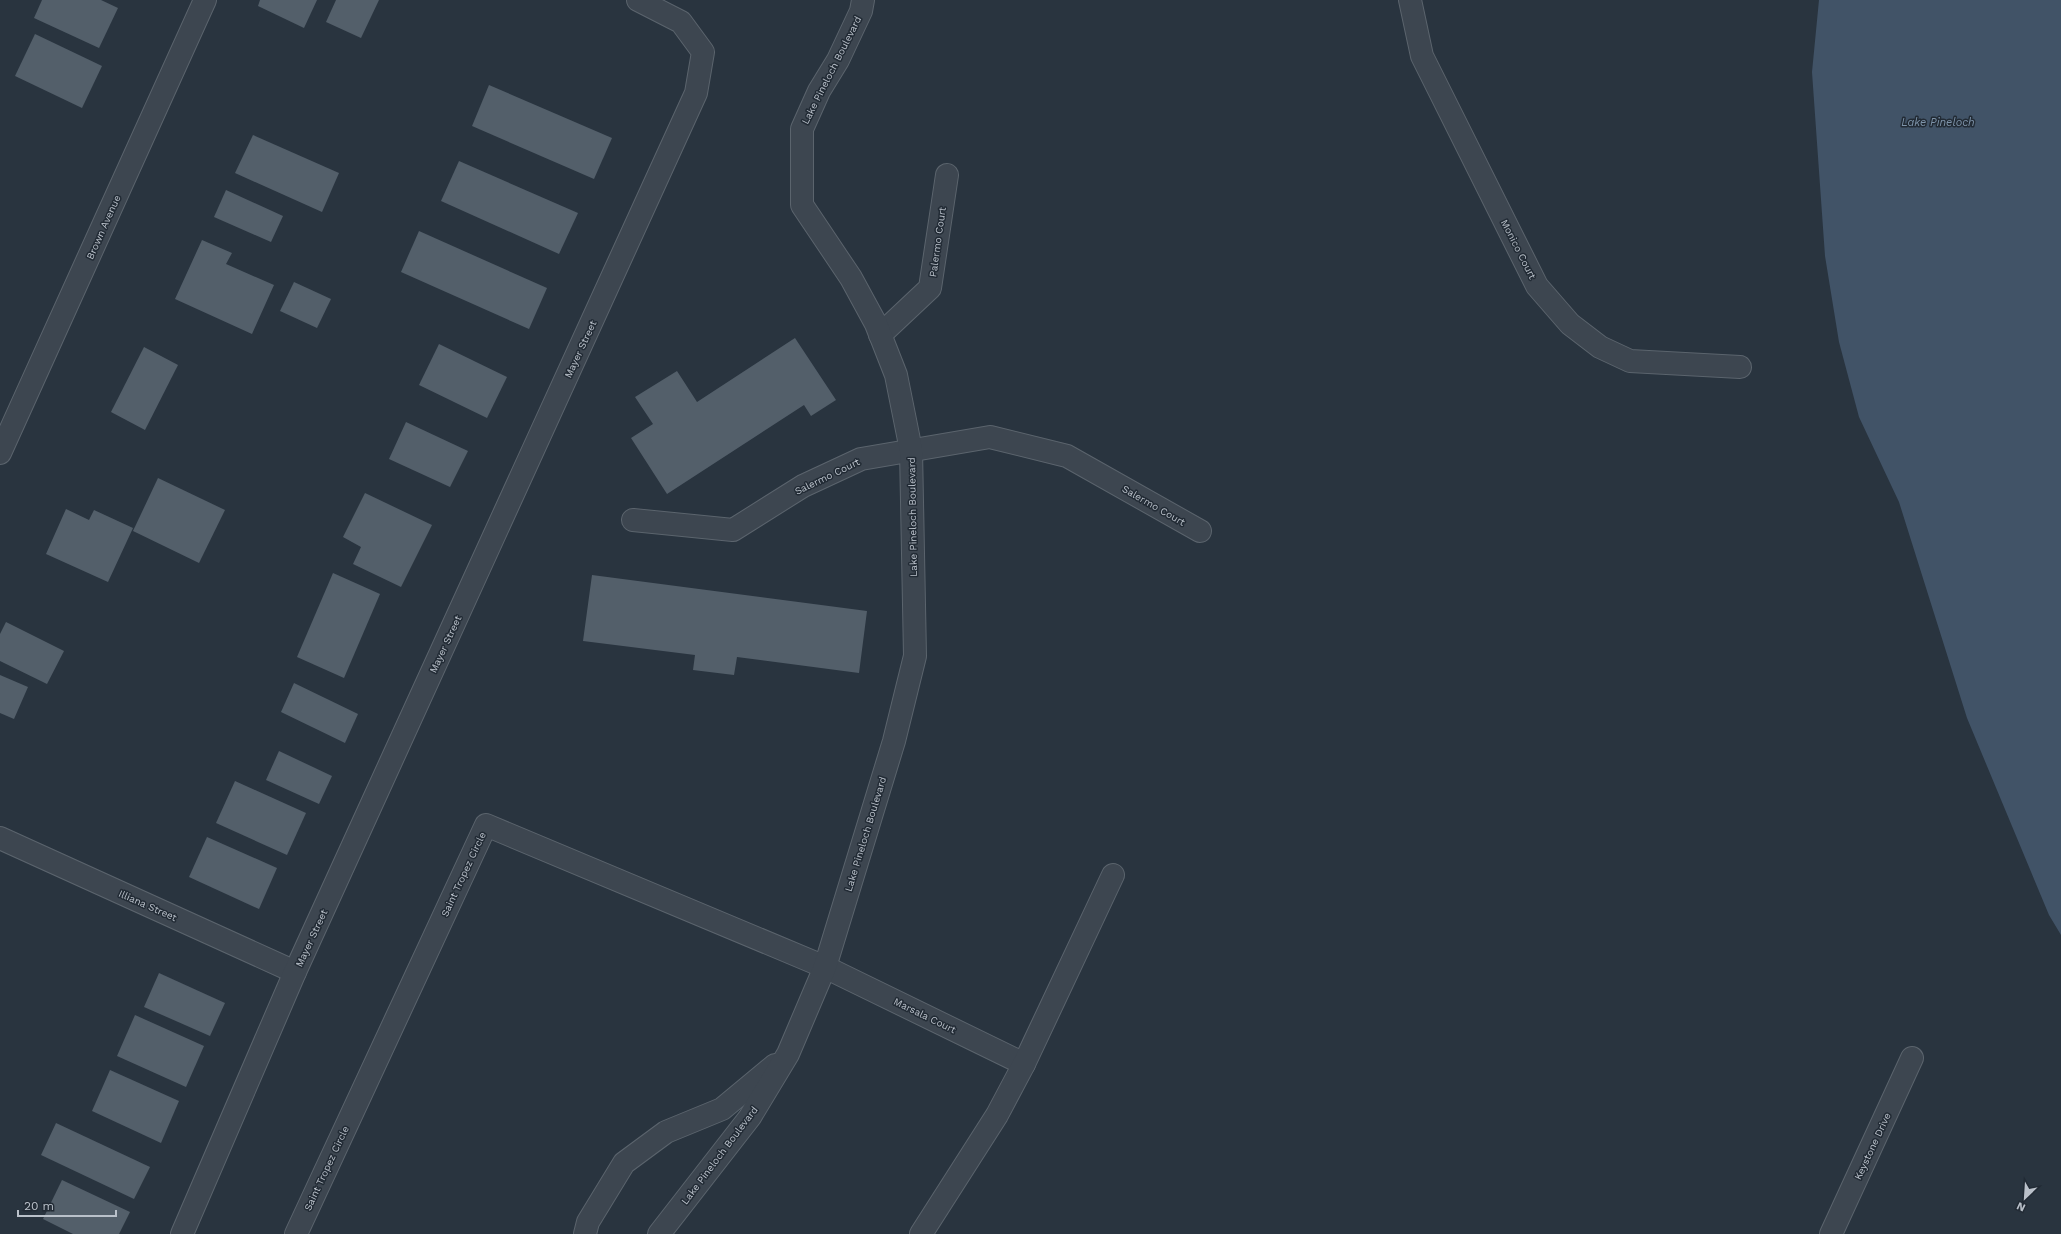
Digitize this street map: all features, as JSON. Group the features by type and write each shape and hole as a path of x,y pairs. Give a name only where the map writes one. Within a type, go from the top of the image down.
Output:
{"street":[{"name":"Brown Avenue","path":"0,453 205,0"},
{"name":"Mayer Street","path":"182,1234 295,972 696,93 703,52 681,22 638,0"},
{"name":"Lake Pineloch Boulevard","path":"659,1234 750,1117 788,1054 825,967 894,741 915,656 911,450 896,376 880,335 851,278 802,206 802,129 820,91 842,53 861,11 863,0"},
{"name":"Monico Court","path":"1410,0 1422,56 1537,286 1570,324 1600,347 1630,361 1740,367"},
{"name":"Palermo Court","path":"880,335 930,288 947,175"},
{"name":"Salermo Court","path":"633,520 733,530 803,486 861,459 990,437 1067,456 1200,531"},
{"name":"Saint Tropez Circle","path":"296,1234 486,825 825,967"},
{"name":"Illiana Street","path":"0,838 295,972"},
{"path":"921,1234 997,1114 1024,1064 1113,875"},
{"name":"Marsala Court","path":"825,967 1024,1064"},
{"name":"Lake Pineloch Boulevard","path":"585,1234 588,1222 624,1163 666,1132 722,1109 788,1054"},
{"name":"Keystone Drive","path":"1831,1234 1912,1058"}],"water":[{"name":"Lake Pineloch","path":"1819,0 2061,0 2061,935 2049,915 1967,718 1899,502 1859,417 1839,342 1825,256 1812,72"}],"building":[{"path":"42,0 101,0 118,8 99,48 34,18"},
{"path":"260,0 317,0 304,28 258,6"},
{"path":"336,0 379,0 361,38 326,22"},
{"path":"35,34 102,66 82,108 15,76"},
{"path":"489,85 612,138 594,179 472,126"},
{"path":"253,135 339,173 322,212 235,173"},
{"path":"459,161 578,213 559,254 441,201"},
{"path":"226,190 283,216 271,242 214,217"},
{"path":"419,231 547,288 529,329 401,272"},
{"path":"202,240 232,253 226,264 274,285 252,334 175,299"},
{"path":"294,282 331,299 317,328 280,311"},
{"path":"795,338 836,400 811,416 804,405 667,494 631,438 653,424 635,397 677,371 697,402"},
{"path":"439,344 507,377 487,418 419,385"},
{"path":"144,347 178,365 145,430 111,412"},
{"path":"406,422 468,451 450,487 389,459"},
{"path":"158,478 225,510 199,563 133,531"},
{"path":"365,493 432,525 401,587 353,564 361,547 343,537"},
{"path":"66,509 89,520 94,510 133,528 108,582 46,554"},
{"path":"333,573 380,594 344,678 297,657"},
{"path":"592,575 867,611 859,673 737,657 734,675 693,670 695,655 583,641"},
{"path":"6,622 64,651 47,684 0,661 0,634"},
{"path":"0,675 28,687 14,719 0,713"},
{"path":"294,683 358,714 345,743 281,712"},
{"path":"279,751 332,776 319,804 266,780"},
{"path":"235,781 306,813 287,855 216,823"},
{"path":"207,837 277,868 259,909 189,877"},
{"path":"159,973 225,1003 210,1036 144,1007"},
{"path":"135,1015 204,1046 186,1087 117,1056"},
{"path":"110,1070 179,1101 161,1143 92,1111"},
{"path":"56,1123 150,1167 134,1199 41,1155"},
{"path":"62,1180 130,1212 119,1234 73,1234 43,1219"}]}
